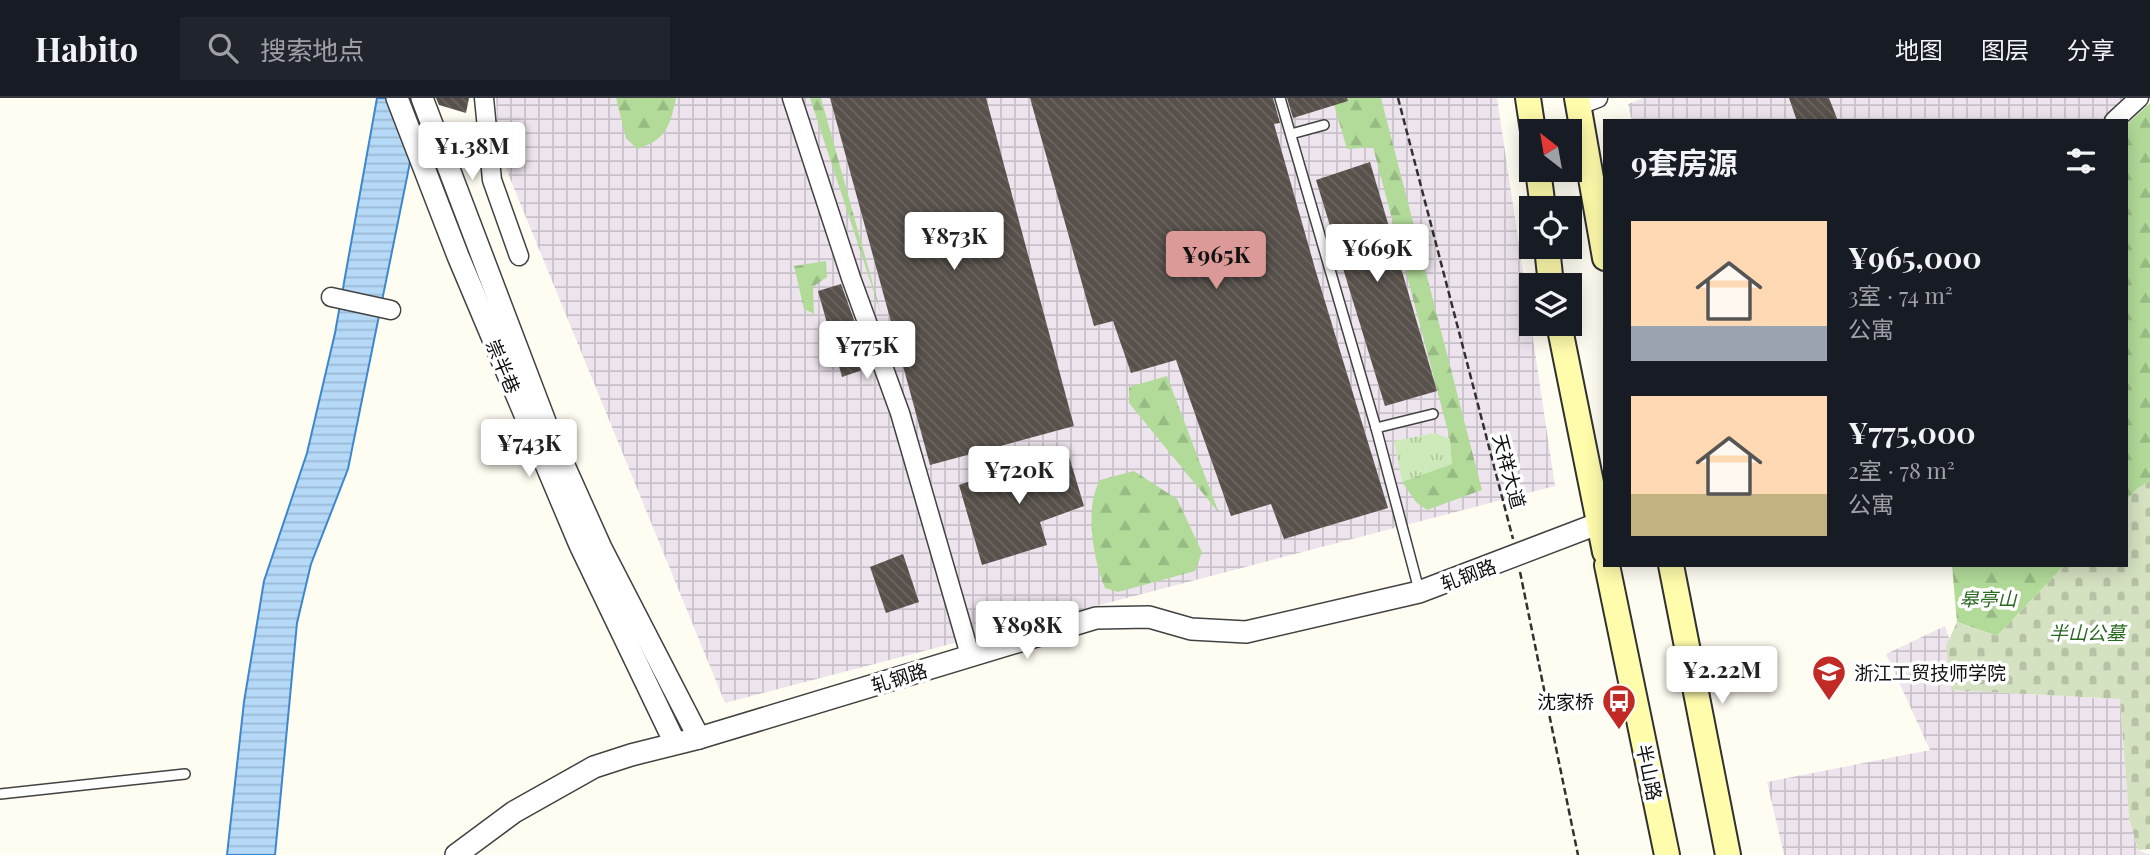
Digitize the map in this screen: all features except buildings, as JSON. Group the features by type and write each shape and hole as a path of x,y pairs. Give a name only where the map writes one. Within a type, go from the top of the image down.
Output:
{"main road":[{"path":"1528,98 1532,119"},
{"path":"1585,100 1603,242"},
{"path":"1562,336 1602,522"},
{"name":"半山路","path":"1607,567 1667,855"},
{"path":"1671,567 1728,855"}],"street":[{"name":"崇半巷","path":"397,98 580,545 674,743"},
{"name":"崇半巷","path":"422,98 553,443 616,579 699,738"},
{"path":"484,98 492,180 519,256"},
{"path":"792,98 912,452 970,655"},
{"path":"2116,119 2139,98"},
{"path":"331,297 391,310"},
{"name":"轧钢路","path":"456,855 514,812 594,767 1096,618 1149,617 1191,629 1246,632 1419,592 1602,522"}],"lane":[{"path":"1280,98 1376,428 1419,592"},
{"path":"1291,134 1324,125"},
{"path":"1376,428 1433,415"},
{"path":"0,794 186,774"}],"path":[{"name":"天祥大道","path":"1398,98 1517,555 1578,855"}],"shaded area":[{"path":"496,98 1497,98 1523,273 1519,273 1519,336 1533,336 1555,486 725,703 498,149"},
{"path":"1644,98 2139,98 2116,119 1632,119 1628,104"},
{"path":"1945,626 1949,638 1952,690 2120,699 2129,818 2138,850 2150,855 1784,855 1767,782 1930,750 1886,654"}],"green space":[{"path":"616,98 676,98 665,131 654,141 637,149 626,138"},
{"path":"810,98 821,98 882,317"},
{"path":"1332,98 1381,98 1482,490 1427,510 1416,502 1402,482 1452,464 1450,439 1373,147 1347,149"},
{"path":"2150,103 2150,481 2128,499 2128,123"},
{"path":"826,261 827,277 813,287 814,314 804,309 794,266"},
{"path":"1167,376 1219,513 1129,403 1129,387"},
{"path":"1435,433 1450,439 1453,464 1402,482 1394,441"},
{"path":"1134,471 1177,499 1202,552 1195,571 1118,592 1105,588 1101,576 1092,534 1092,505 1100,480"},
{"name":"半山公墓","path":"2150,481 2150,849 2138,850 2129,818 2120,699 1951,690 1946,646 1957,622 1997,636 2063,567 2128,567 2128,499"},
{"name":"皋亭山","path":"1952,567 2063,567 1997,636 1957,622"}],"water":[{"path":"377,98 423,98 348,469 311,564 297,623 275,855 227,855 244,702 264,581 307,453 335,333"}],"place":[{"name":"浙江工贸技师学院","path":"1829,702"},
{"name":"沈家桥","path":"1619,731"}]}
